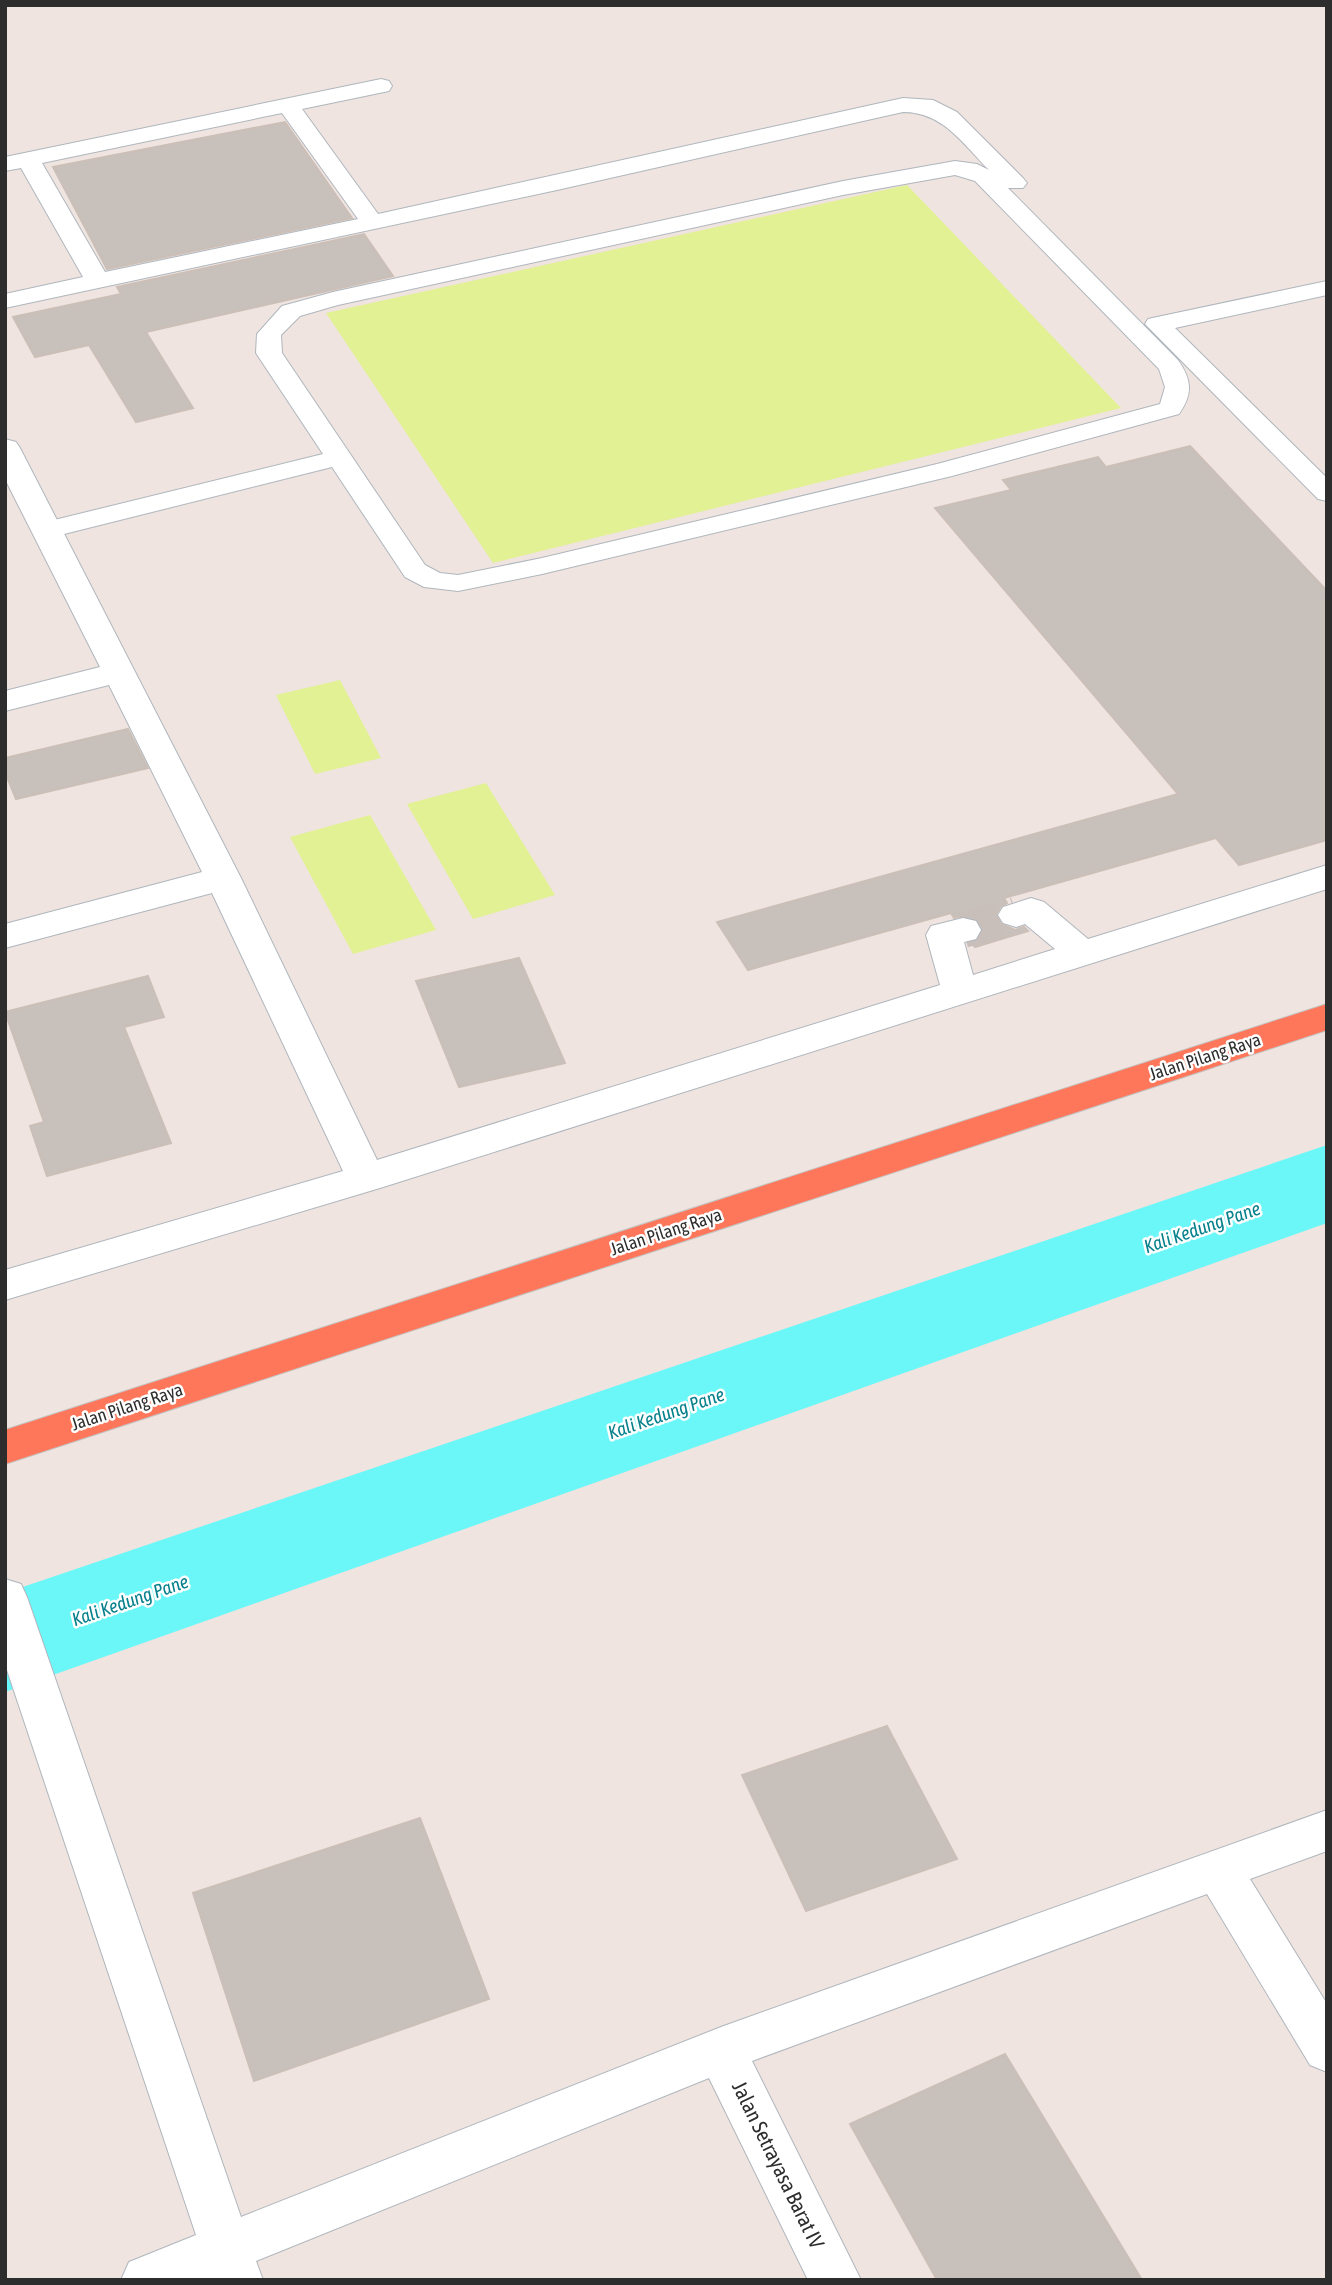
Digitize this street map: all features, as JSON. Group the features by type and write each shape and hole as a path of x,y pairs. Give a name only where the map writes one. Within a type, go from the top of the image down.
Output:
{"highway":[{"name":"Jalan Pilang Raya","path":"5,1447 1327,1017"}],"street":[{"path":"9,466 48,530 120,672 223,878 366,1178"},
{"path":"5,701 120,672"},
{"path":"5,1285 366,1178 1327,877"},
{"path":"5,936 223,878"},
{"path":"1016,915 1031,910 1082,953"},
{"path":"960,992 944,935 963,930"},
{"path":"5,1597 232,2264"},
{"path":"147,2280 232,2264 721,2049 1327,1830"},
{"path":"1219,1871 1327,2049"},
{"name":"Jalan Setrayasa Barat IV","path":"721,2049 835,2280"}],"lane":[{"path":"98,281 17,162 381,86"},
{"path":"288,105 372,222"},
{"path":"5,301 557,183 903,105 925,105 949,117 1327,493"},
{"path":"955,168 983,176 1169,365 1180,382 1180,394 1170,409 1124,423 943,470 569,560 458,583 433,581 415,571 338,458 269,353 269,334 291,312 332,299 843,188 955,168"},
{"path":"1157,324 1327,288"},
{"path":"48,530 338,458"}],"green space":[{"path":"907,185 1121,408 493,563 326,313"},
{"path":"340,680 381,758 315,774 276,695"},
{"path":"486,783 555,895 473,919 407,804"},
{"path":"370,815 436,930 353,954 290,837"}],"building":[{"path":"285,122 352,218 107,269 53,167"},
{"path":"364,234 393,276 146,332 193,408 136,422 89,345 35,357 13,317 121,294 117,287"},
{"path":"1190,446 1327,591 1327,840 1239,865 1216,838 1004,898 1007,903 1001,906 996,914 1001,924 1015,930 1024,927 1028,931 975,947 972,943 978,940 983,931 978,920 964,915 954,918 951,913 748,970 717,922 1178,794 935,508 1011,490 1003,480 1098,457 1106,467"},
{"path":"128,729 148,768 16,799 5,772 5,758"},
{"path":"519,958 565,1063 459,1087 416,981"},
{"path":"148,976 164,1017 124,1027 171,1143 47,1176 30,1126 44,1122 5,1012"},
{"path":"887,1726 957,1859 806,1911 742,1775"},
{"path":"420,1818 489,1999 254,2081 193,1893"},
{"path":"1005,2054 1142,2280 937,2280 850,2124"}],"waterway":[{"name":"Kali Kedung Pane","path":"5,1643 1327,1183"}],"tunnel":[{"path":"963,930 1016,915"}]}
